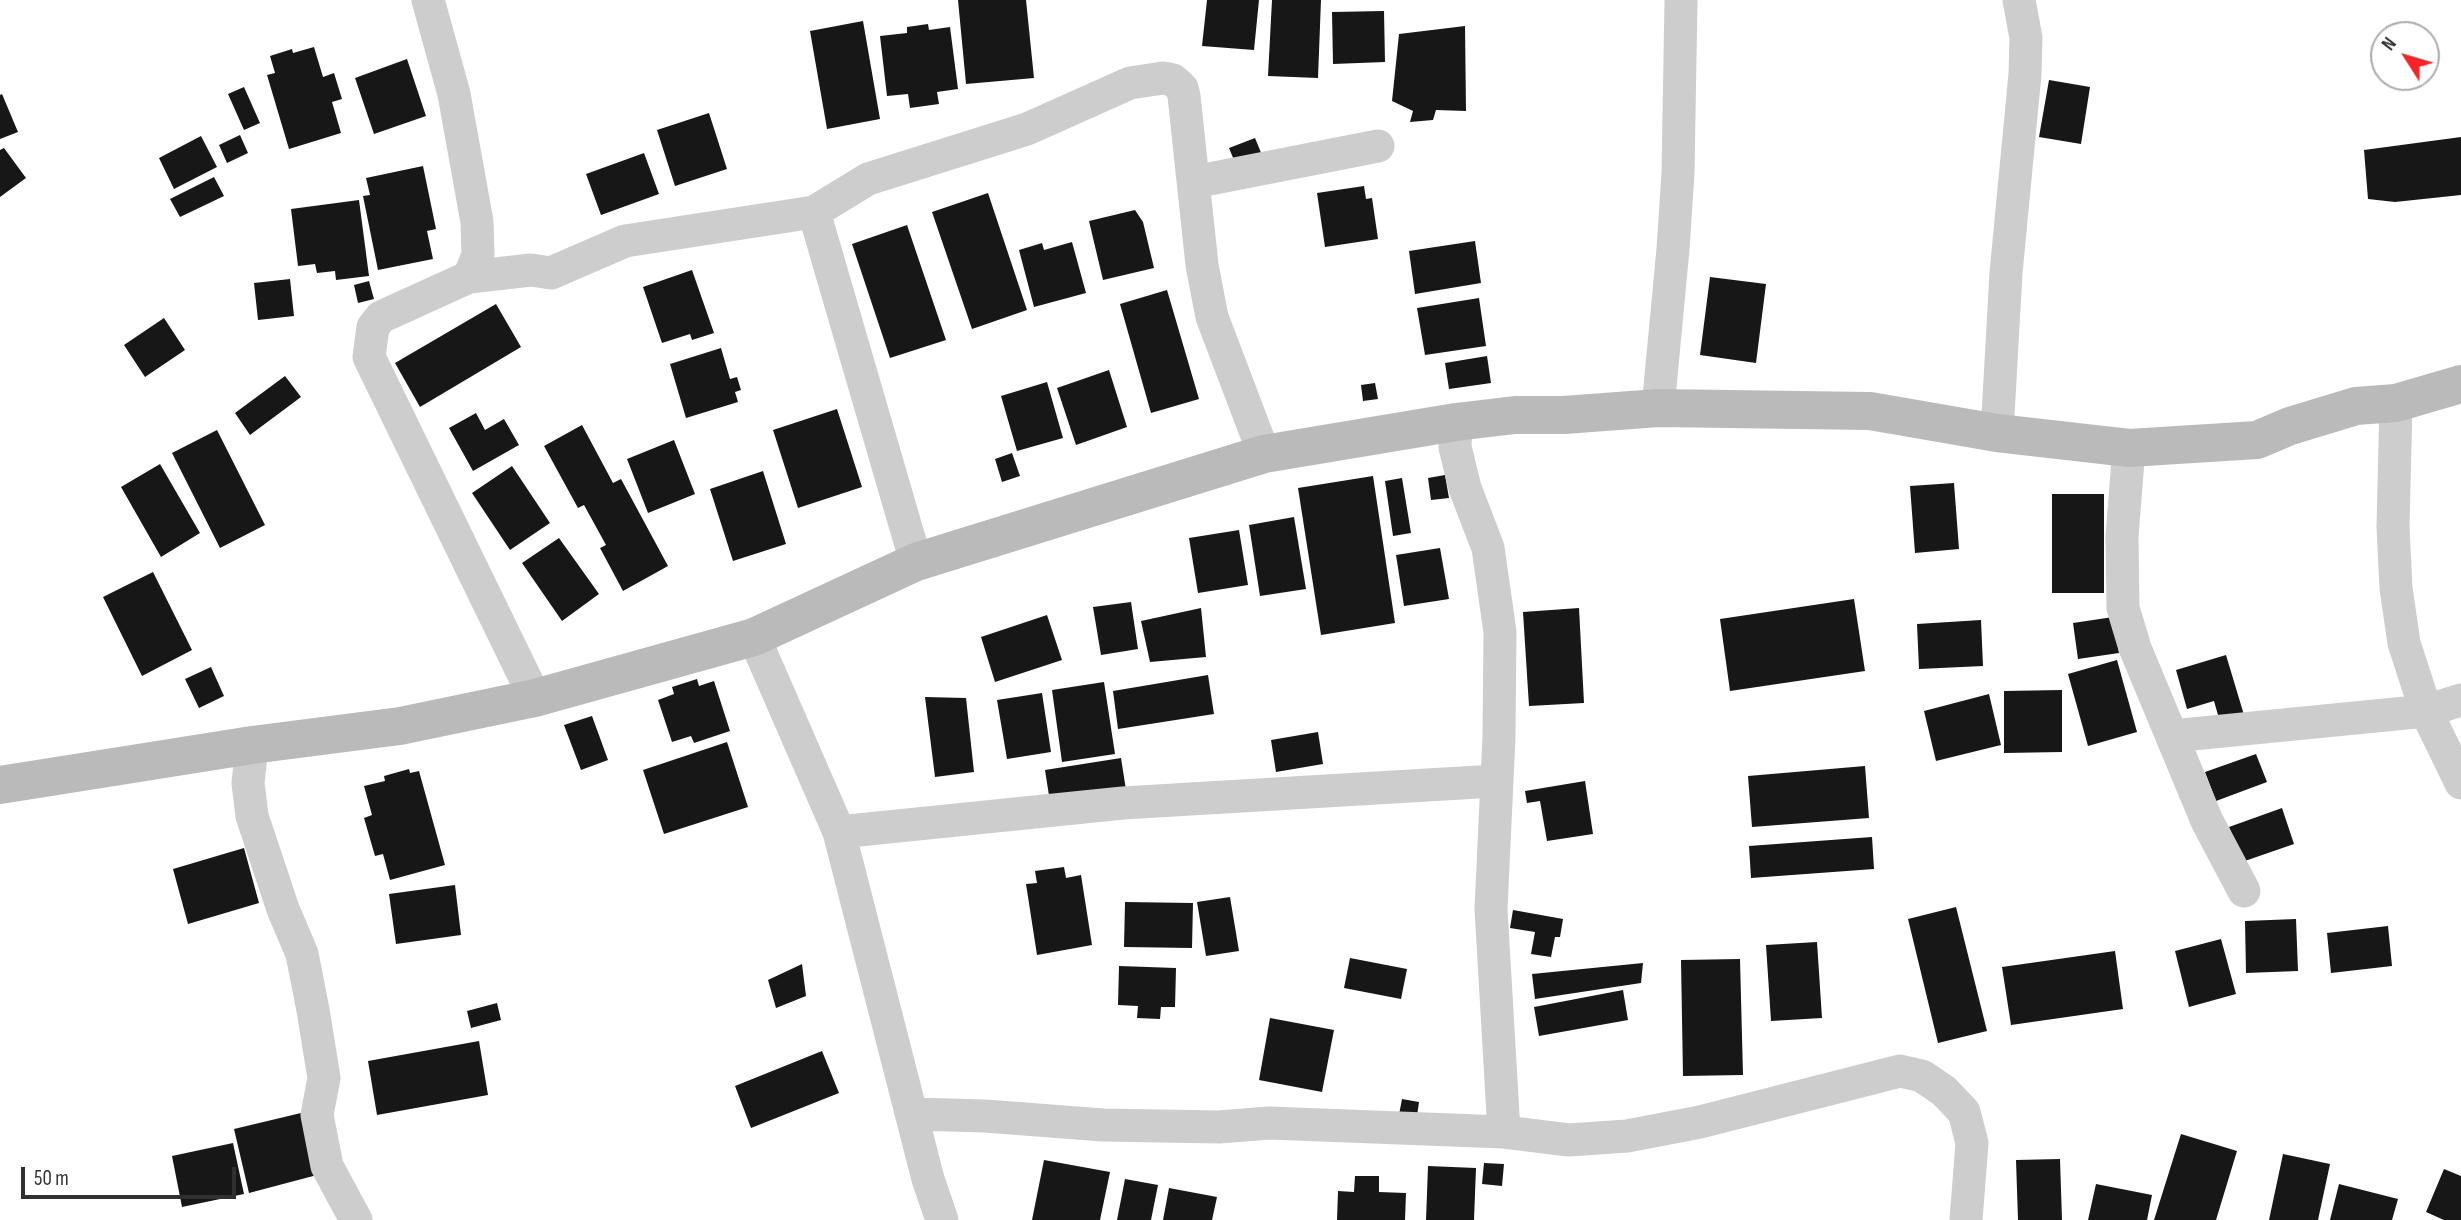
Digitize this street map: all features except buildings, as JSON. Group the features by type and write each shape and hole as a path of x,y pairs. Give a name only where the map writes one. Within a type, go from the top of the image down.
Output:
{"street":[{"path":"428,0 454,94 477,222 478,255 469,277"},
{"path":"1658,408 1678,173 1681,0"},
{"path":"1997,433 2006,273 2025,75 2026,38 2020,0"},
{"path":"536,698 369,357 373,327 381,317 469,277 531,270 551,273 625,241 814,212 868,179 1027,129 1104,92 1130,83 1163,78 1173,80 1182,88 1202,265 1212,317 1264,454"},
{"path":"1194,182 1378,145"},
{"path":"814,212 916,562"},
{"path":"0,785 252,745 400,726 536,698 754,637 916,562 1264,454 1456,422 1515,415 1564,415 1658,408 1870,411 1997,433 2129,448 2257,440 2290,426 2356,405 2396,403 2461,384"},
{"path":"2396,403 2393,527 2396,587 2404,643 2426,711 2461,783"},
{"path":"1456,422 1455,447 1465,488 1488,548 1500,632 1499,737 1491,909 1504,1132"},
{"path":"2129,448 2122,536 2123,608 2135,648 2207,821 2244,891"},
{"path":"754,637 839,832 928,1179 942,1220"},
{"path":"2172,736 2426,711 2461,700"},
{"path":"252,745 248,783 252,816 283,909 302,954 313,1010 324,1078 317,1115 327,1167 356,1220"},
{"path":"839,832 1123,803 1495,781"},
{"path":"913,1114 985,1116 1103,1125 1220,1127 1269,1123 1504,1132 1569,1140 1627,1136 1700,1122 1900,1071 1922,1076 1944,1091 1964,1112 1972,1143 1966,1220"}]}
